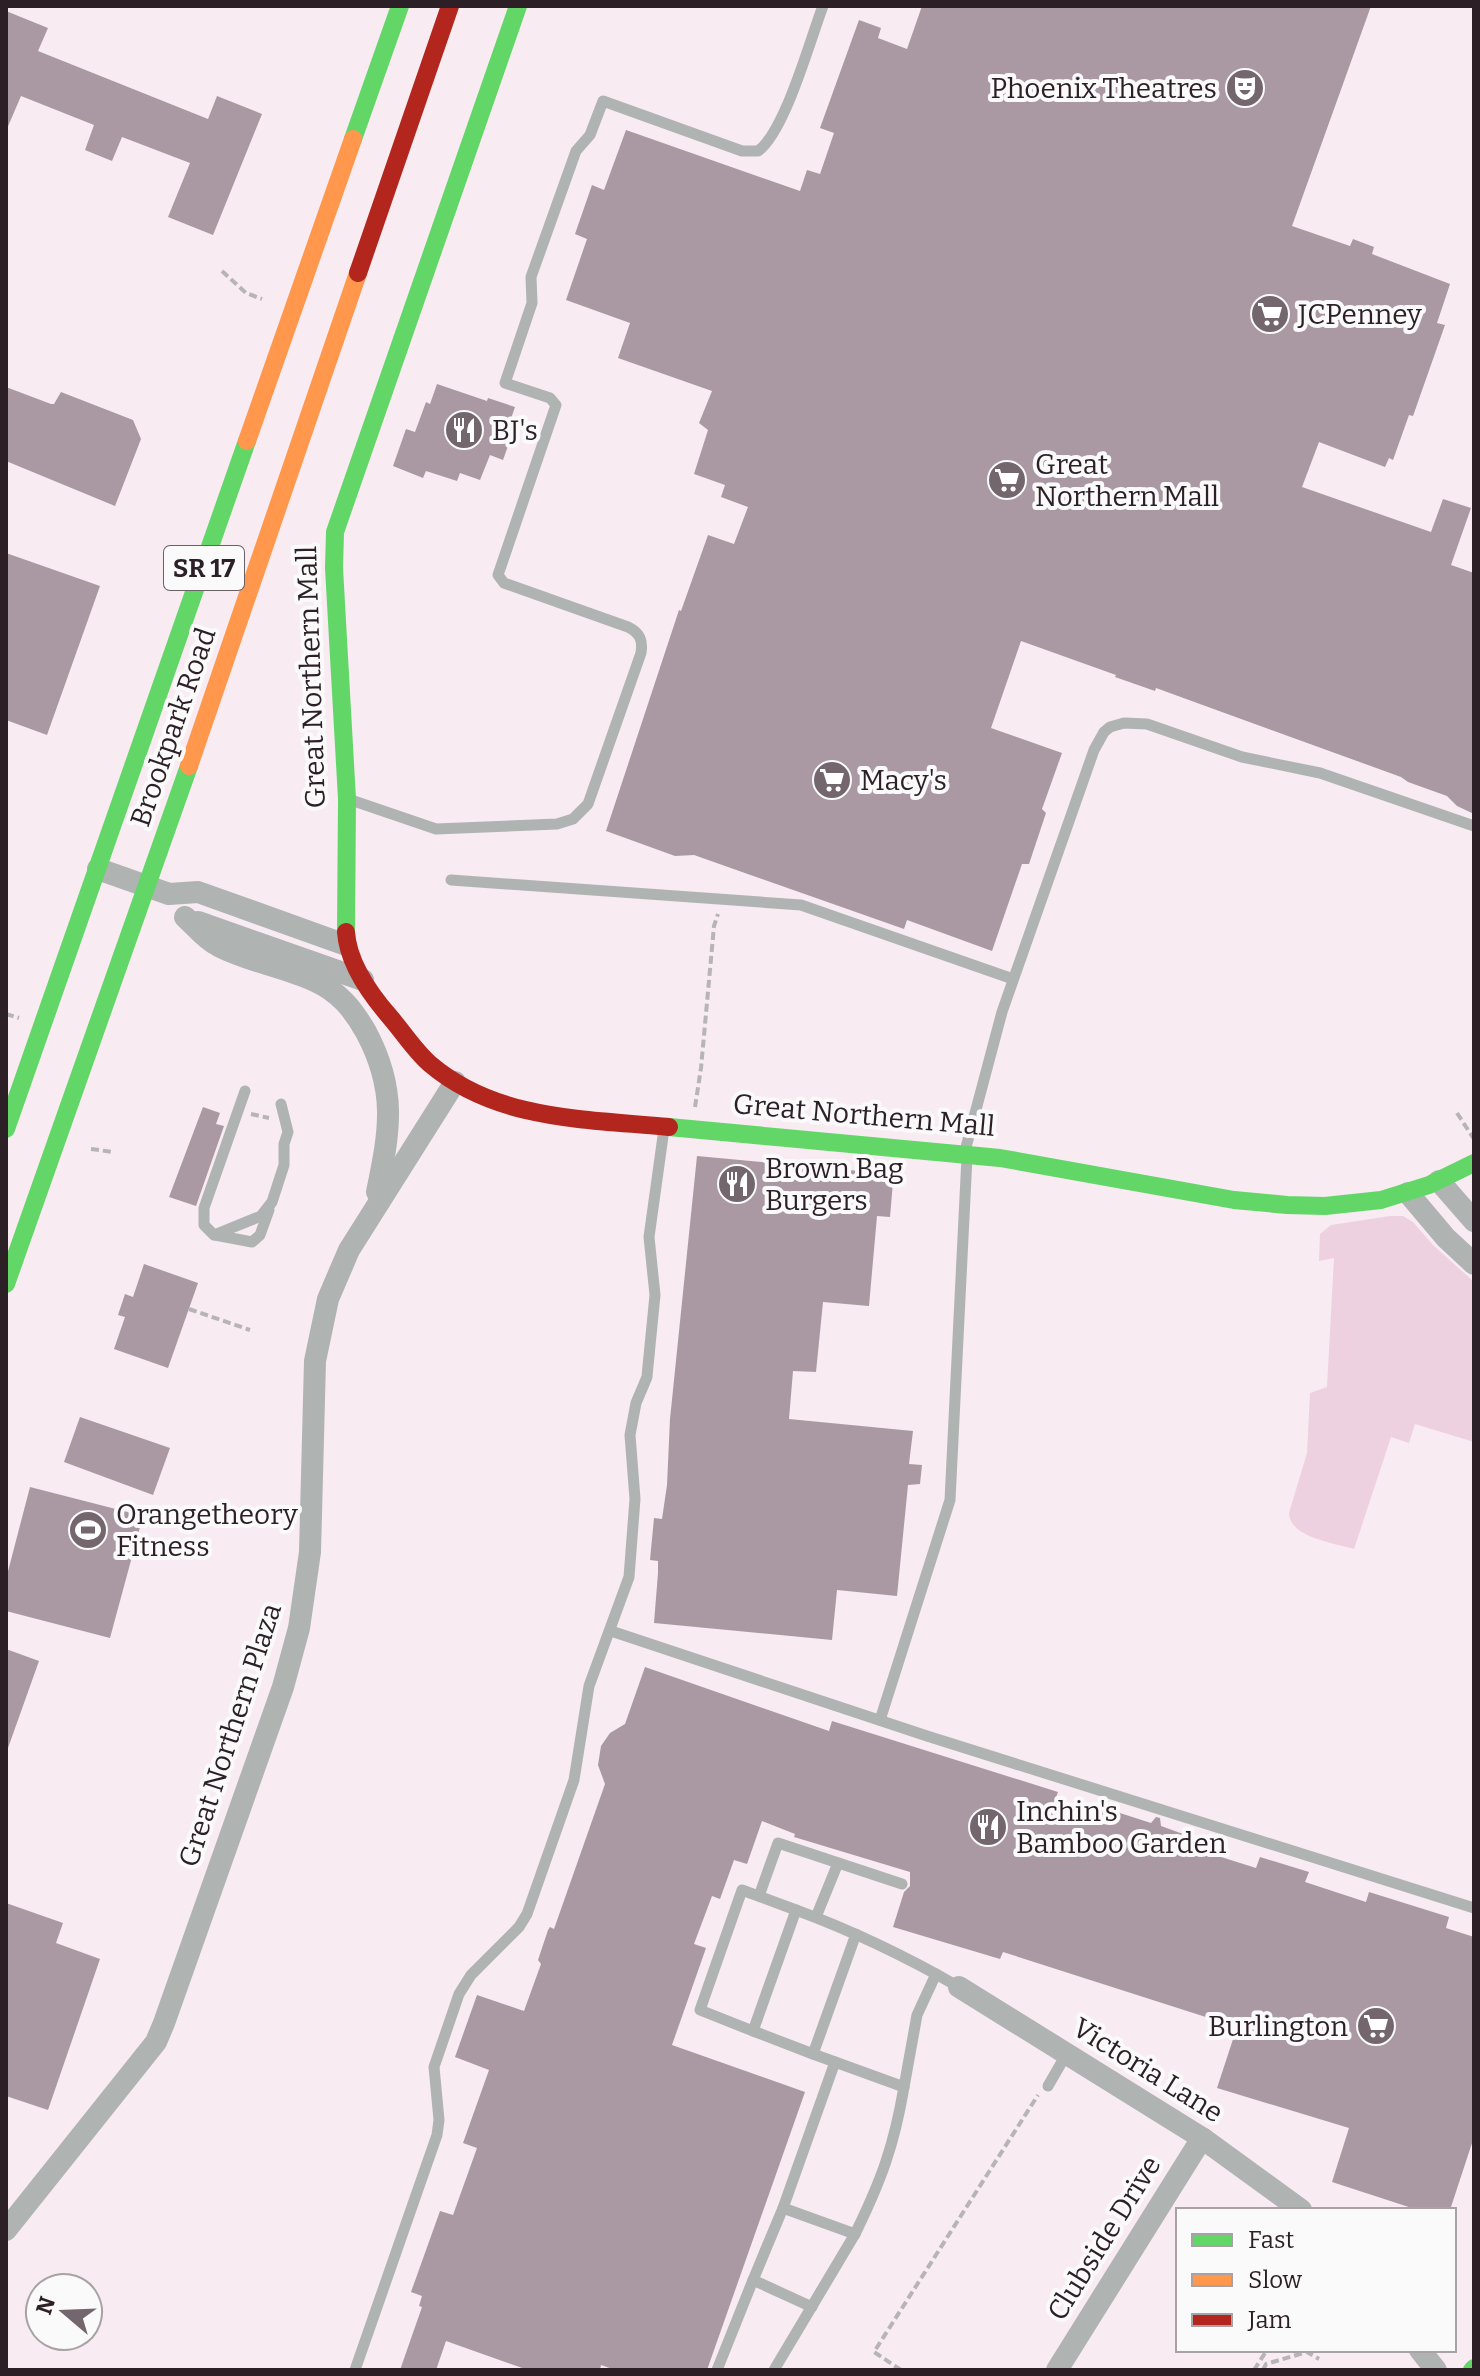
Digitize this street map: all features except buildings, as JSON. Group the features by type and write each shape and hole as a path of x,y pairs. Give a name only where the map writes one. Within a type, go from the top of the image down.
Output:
{"main road":[{"name":"Brookpark Road","path":"6,1129 400,6"},
{"name":"Brookpark Road","path":"6,1284 158,891 450,6"},
{"name":"Great Northern Mall","path":"518,6 336,525 334,551 347,799 346,945 363,980 397,1028 421,1055 455,1082 492,1101 535,1114 1016,1160 1269,1204 1344,1205 1381,1200 1439,1181 1474,1163"}],"street":[{"path":"98,869 158,891 198,892 346,945"},
{"path":"158,891 185,917 363,980"},
{"name":"Great Northern Plaza","path":"185,917 216,945 307,977 329,988 355,1012 377,1053 385,1076 389,1119 374,1209"},
{"name":"Great Northern Plaza","path":"6,2230 156,2042 295,1647 310,1552 317,1349 333,1286 349,1250 455,1082"},
{"path":"1439,1181 1474,1221"},
{"path":"1408,1193 1446,1238 1474,1264"},
{"name":"Victoria Lane","path":"959,1987 1202,2138 1298,2208"},
{"name":"Clubside Drive","path":"1057,2370 1202,2138"},
{"path":"1422,2352 1436,2370"}],"lane":[{"path":"347,799 436,829 557,824 579,815 588,804 641,653 641,640 628,627 504,583 498,575 556,405 550,398 505,383 531,308 531,277 576,151 590,135 603,101 742,151 758,151 769,140 784,109 823,6"},
{"path":"880,1720 950,1500 966,1155 1013,979 1094,750 1104,732 1118,724 1147,724 1242,757 1310,770 1474,826"},
{"path":"451,880 809,907 1013,979"},
{"path":"245,1091 204,1208 204,1225 214,1235 252,1242 260,1235 284,1165 284,1144 288,1132 281,1104"},
{"path":"355,2370 438,2130 434,2067 466,1981 519,1927 527,1914 574,1780 589,1686 630,1571 635,1499 629,1455 630,1435 636,1403 648,1371 655,1295 649,1237 665,1127"},
{"path":"214,1235 261,1216 272,1202"},
{"path":"611,1631 880,1720 1474,1908"},
{"path":"759,1896 778,1843 902,1884"},
{"path":"816,1917 838,1863"},
{"path":"904,2087 700,2010 742,1890 856,1934 959,1987"},
{"path":"753,2031 796,1910"},
{"path":"813,2054 856,1934"},
{"path":"774,2370 855,2234 882,2175 893,2146 917,2015 936,1974"},
{"path":"1048,2086 1067,2053"},
{"path":"717,2370 783,2208 835,2062"},
{"path":"783,2208 855,2234"},
{"path":"753,2280 812,2307"}],"path":[{"path":"222,271 246,293 262,299"},
{"path":"692,1129 714,926 720,898"},
{"path":"246,1118 248,1114 256,1113 273,1120"},
{"path":"1457,1113 1474,1139"},
{"path":"91,1149 113,1152"},
{"path":"189,1309 250,1330"},
{"path":"901,2370 874,2352 1033,2099 1048,2086"},
{"path":"1254,2370 1266,2352"},
{"path":"1263,2370 1266,2364 1307,2352 1319,2359"}],"shaded area":[{"path":"1403,1216 1413,1222 1474,1282 1474,1442 1415,1424 1409,1443 1391,1437 1354,1549 1305,1534 1291,1521 1289,1513 1307,1453 1310,1393 1327,1387 1334,1258 1319,1261 1320,1234 1331,1225"}],"traffic: fast":[{"path":"353,139 400,6"},
{"path":"346,932 347,799 334,568 335,532 518,6"},
{"path":"6,1129 247,441"},
{"path":"6,1284 189,766"},
{"path":"669,1127 1000,1158 1234,1200 1287,1205 1325,1206 1381,1200 1429,1185 1474,1163"}],"traffic: slow":[{"path":"247,441 353,139"},
{"path":"189,766 358,273"}],"traffic: jam":[{"path":"358,273 450,6"},
{"path":"346,932 361,978 375,998 425,1059 456,1083 484,1097 544,1114 669,1127"}],"place":[{"name":"Phoenix Theatres","path":"1245,88"},
{"name":"JCPenney","path":"1270,314"},
{"name":"BJ's","path":"464,430"},
{"name":"Great Northern Mall","path":"1007,480"},
{"name":"Macy's","path":"832,780"},
{"name":"Brown Bag Burgers","path":"737,1184"},
{"name":"Orangetheory Fitness","path":"88,1530"},
{"name":"Inchin's Bamboo Garden","path":"988,1827"},
{"name":"Burlington","path":"1376,2026"}]}
